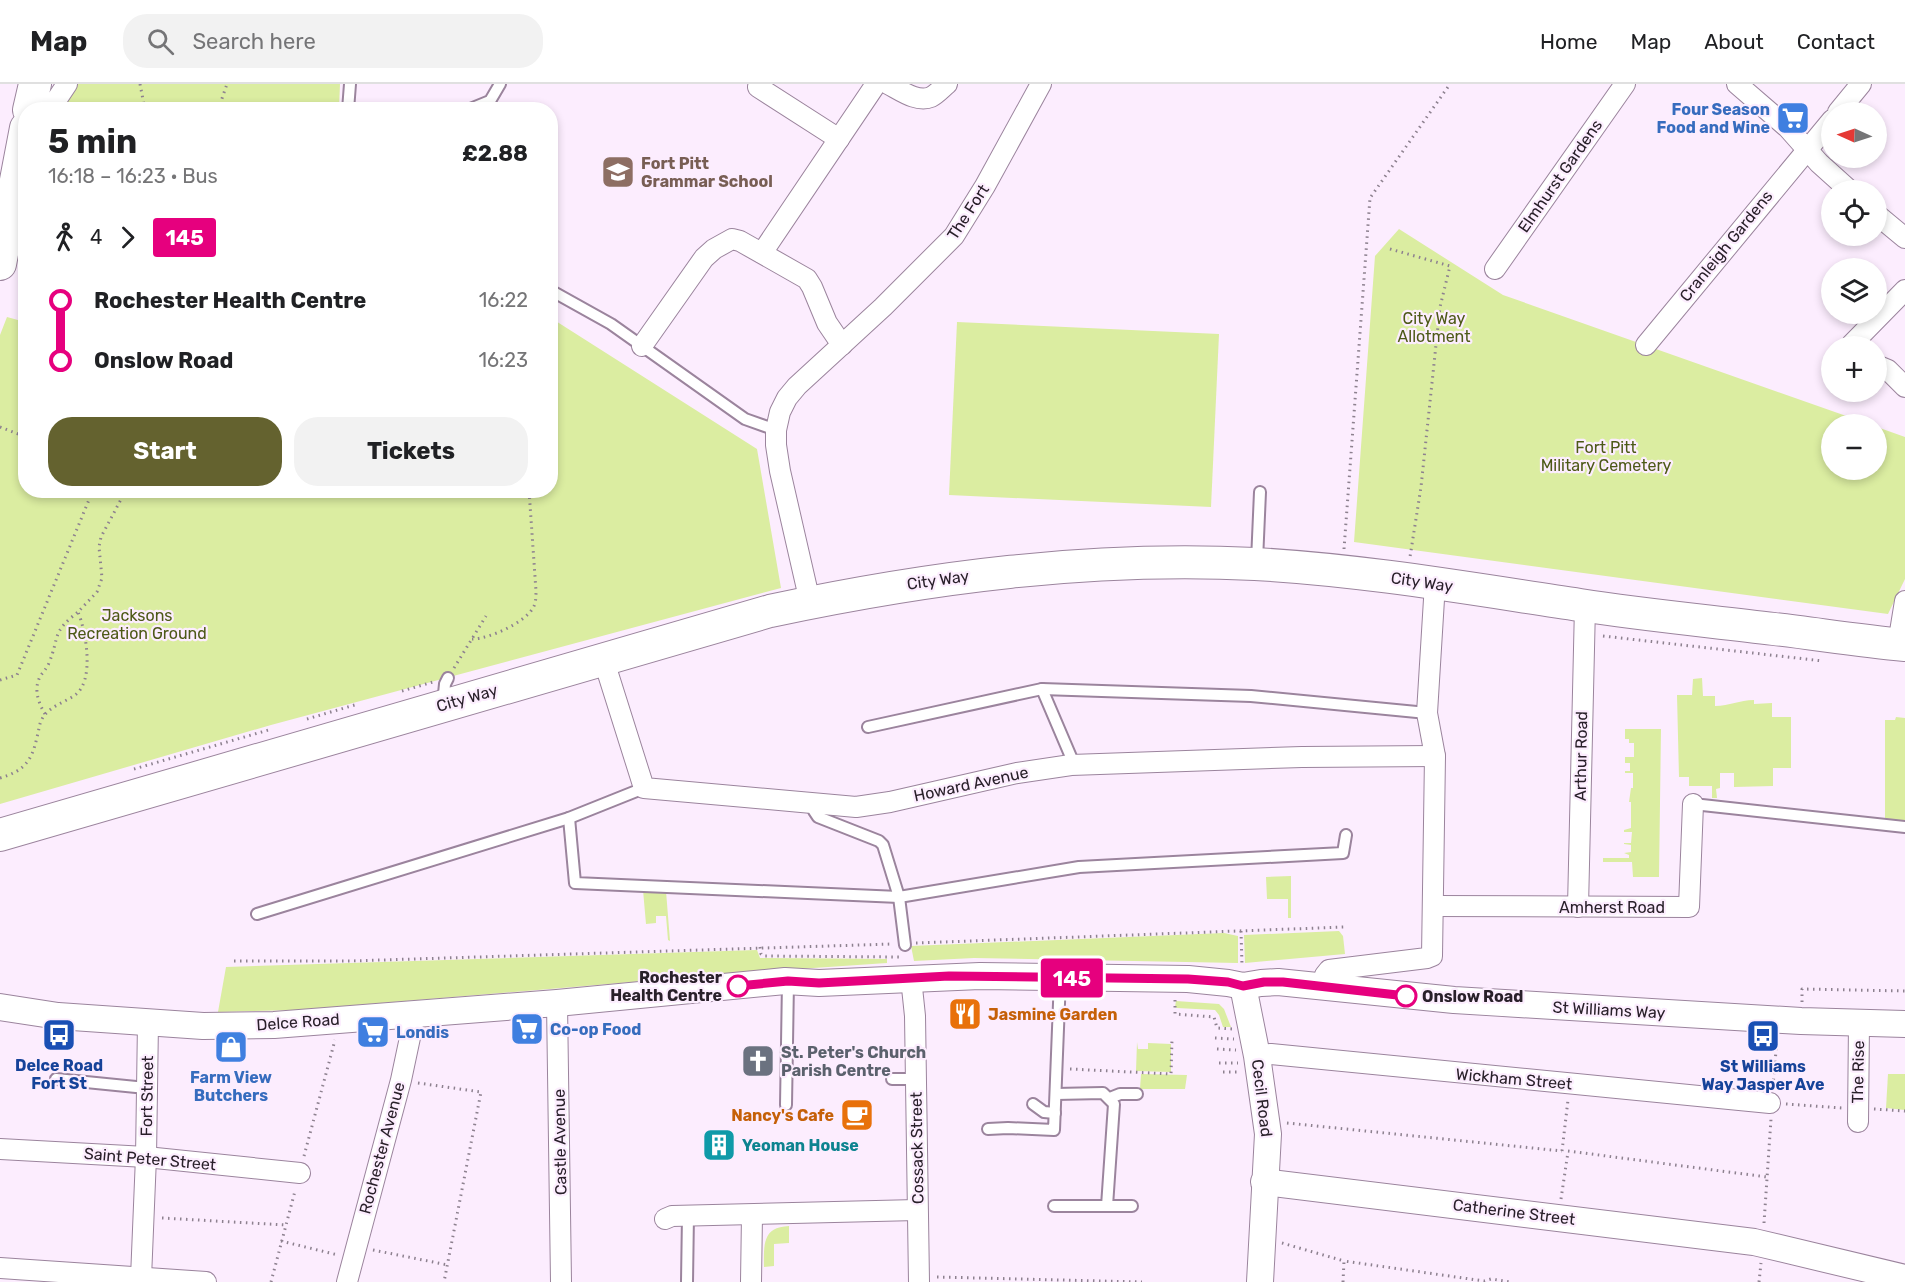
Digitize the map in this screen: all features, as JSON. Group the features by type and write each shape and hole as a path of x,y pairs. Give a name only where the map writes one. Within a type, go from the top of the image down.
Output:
{"main road":[{"path":"31,102 35,84"},
{"path":"0,264 18,170"},
{"name":"City Way","path":"0,835 445,691 603,658 810,602 919,582 1026,569 1137,563 1257,564 1421,581 1584,620 1901,645"}],"street":[{"path":"53,102 67,84"},
{"path":"762,253 876,84"},
{"path":"888,84 922,98 932,97 947,84"},
{"name":"The Fort","path":"810,602 780,471 776,430 780,412 790,394 914,278 958,231 1041,84"},
{"name":"Elmhurst Gardens","path":"1495,269 1625,84"},
{"path":"1737,84 1788,128 1838,180"},
{"path":"1846,102 1861,84"},
{"path":"758,87 839,139"},
{"name":"Cranleigh Gardens","path":"1646,345 1821,132"},
{"path":"1887,223 1905,238"},
{"path":"642,346 710,251 734,239 808,281 827,324 842,345"},
{"path":"1861,336 1905,290"},
{"path":"1887,370 1905,387"},
{"path":"1322,987 1329,970 1430,957 1435,756 1427,713 1421,581"},
{"path":"1901,645 1905,601"},
{"name":"Arthur Road","path":"1578,907 1584,620"},
{"path":"603,658 644,788"},
{"name":"Howard Avenue","path":"644,788 814,805 868,806 1017,773 1074,764 1302,757 1435,756"},
{"name":"Amherst Road","path":"1432,906 1689,907 1693,804"},
{"name":"Delce Road","path":"0,1007 45,1015 148,1022 217,1026 274,1025 557,1003 788,981 819,983 906,968 980,976 1188,979 1228,982 1244,971"},
{"name":"Cossack Street","path":"906,968 915,1000 917,1210 925,1279"},
{"name":"St Williams Way","path":"1244,971 1269,982 1454,1000 1801,1021 1905,1024"},
{"name":"Cecil Road","path":"1244,971 1247,1061 1268,1134 1260,1282"},
{"name":"Castle Avenue","path":"557,1003 561,1282"},
{"name":"Rochester Avenue","path":"347,1282 401,1080 415,1014"},
{"name":"Fort Street","path":"141,1278 148,1022"},
{"name":"The Rise","path":"1858,1113 1859,1023"},
{"name":"Wickham Street","path":"1247,1061 1271,1054 1774,1104"},
{"name":"Saint Peter Street","path":"0,1149 146,1157 300,1173"},
{"name":"Catherine Street","path":"1264,1182 1763,1238 1905,1278"},
{"path":"665,1219 688,1215 917,1210"},
{"path":"751,1282 752,1215"},
{"path":"0,1268 35,1277 141,1278 206,1282"}],"lane":[{"path":"349,102 350,84"},
{"path":"488,102 500,84"},
{"path":"558,294 611,324 745,419 776,430"},
{"path":"1257,564 1260,492"},
{"path":"1042,689 1074,764"},
{"path":"868,728 1042,689 1251,696 1427,713"},
{"path":"257,914 569,818 644,788"},
{"path":"1693,804 1905,827"},
{"path":"814,805 814,812 818,817 882,844 899,897 904,944"},
{"path":"569,818 575,882 899,897 1079,867 1343,853 1346,835"},
{"path":"988,1129 1054,1130 1060,978"},
{"path":"786,1105 788,981"},
{"path":"892,1079 916,1078"},
{"path":"56,1079 146,1088"},
{"path":"1056,1094 1101,1093 1110,1098 1114,1105 1107,1206"},
{"path":"1110,1098 1120,1094 1137,1094"},
{"path":"1033,1104 1044,1112 1055,1113"},
{"path":"1054,1206 1132,1206"},
{"path":"687,1282 688,1215"}],"path":[{"path":"140,84 143,102"},
{"path":"221,102 227,84"},
{"path":"1342,572 1370,198 1450,84"},
{"path":"1390,249 1450,266 1440,307 1421,487 1421,581"},
{"path":"0,427 18,434"},
{"path":"0,680 17,675 90,498"},
{"path":"45,714 39,704 36,691 37,682 48,666 58,631 97,592 102,578 99,547 101,537 122,498"},
{"path":"472,639 480,639 518,622 534,605 536,591 530,498"},
{"path":"0,778 13,774 23,767 33,754 41,720 46,711 80,691 87,674 87,655 82,621 78,612"},
{"path":"445,691 486,616"},
{"path":"1584,620 1832,662"},
{"path":"234,961 350,961 904,944 1345,927"},
{"path":"1241,931 1244,971"},
{"path":"760,947 761,954 764,956 900,957 906,968"},
{"path":"1801,1021 1802,989 1905,991"},
{"path":"1169,998 1179,995"},
{"path":"1174,997 1175,1014 1214,1017 1217,1028 1234,1028 1237,1038 1215,1038"},
{"path":"271,1282 341,1019"},
{"path":"1763,1238 1778,1032"},
{"path":"1067,1069 1171,1074 1172,1039"},
{"path":"1217,1049 1240,1049 1247,1061"},
{"path":"1219,1063 1247,1061"},
{"path":"1223,1072 1247,1061"},
{"path":"401,1080 481,1092 444,1282"},
{"path":"1562,1151 1568,1096"},
{"path":"1774,1104 1858,1113 1905,1111"},
{"path":"1282,1122 1568,1151 1767,1177"},
{"path":"1560,1207 1568,1151"},
{"path":"144,1217 286,1225"},
{"path":"1261,1237 1344,1261 1484,1281 1491,1279 1511,1282"},
{"path":"281,1241 448,1265"},
{"path":"1342,1282 1344,1261"},
{"path":"925,1279 936,1277 1142,1282"}],"green space":[{"path":"69,84 340,84 339,102 56,102"},
{"name":"Fort Pitt Military Cemetery","path":"1399,229 1503,295 1841,414 1821,414 1821,480 1887,480 1887,431 1905,437 1905,579 1888,614 1354,542 1375,256"},
{"name":"Jacksons Recreation Ground","path":"7,317 18,320 18,498 558,498 558,322 757,449 781,588 271,725 0,804 0,335"},
{"path":"957,322 1219,334 1211,507 949,495"},
{"path":"1702,678 1703,696 1715,696 1715,706 1754,700 1754,704 1772,703 1772,717 1791,717 1791,768 1773,768 1773,786 1734,787 1734,773 1720,773 1720,788 1716,789 1717,798 1712,798 1712,786 1689,786 1689,777 1679,777 1677,695 1692,695 1693,679"},
{"path":"1896,717 1905,718 1905,822 1885,820 1885,720 1895,720"},
{"path":"1625,729 1661,729 1659,877 1633,877 1632,862 1603,862 1603,858 1629,858 1629,855 1624,853 1631,852 1631,845 1624,843 1631,843 1632,832 1624,832 1624,830 1631,828 1631,802 1629,802 1631,788 1633,788 1633,773 1625,773 1625,771 1630,771 1630,763 1625,763 1625,757 1634,757 1634,743 1629,743 1629,739 1625,739"},
{"path":"1291,876 1291,918 1288,918 1288,899 1267,899 1266,877"},
{"path":"643,890 666,891 670,941 668,940 666,916 656,916 656,923 646,924"},
{"path":"1339,931 1343,936 1345,954 1245,963 1244,935"},
{"path":"1224,933 1238,936 1238,963 974,958 914,961 911,946"},
{"path":"757,950 760,958 892,959 887,959 887,963 739,973 298,1010 218,1012 226,967"},
{"path":"1176,1001 1219,1004 1224,1009 1231,1027 1223,1027 1215,1010 1177,1008 1175,1007"},
{"path":"1137,1042 1138,1049 1148,1049 1148,1043 1171,1044 1171,1072 1136,1071"},
{"path":"1141,1074 1187,1075 1185,1089 1140,1089"},
{"path":"1888,1074 1905,1074 1905,1110 1886,1108"},
{"path":"789,1226 789,1243 774,1244 774,1266 764,1267 765,1245 769,1234 780,1227"}],"bus line":[{"name":"145","path":"738,986 788,981 819,983 949,976 995,976 1188,979 1243,986 1264,982 1283,982 1406,996"}],"place":[{"name":"Four Season Food and Wine","path":"1793,118"},
{"name":"Fort Pitt Grammar School","path":"618,172"},
{"name":"Rochester Health Centre","path":"738,986"},
{"name":"Onslow Road","path":"1406,996"},
{"name":"Jasmine Garden","path":"965,1014"},
{"name":"Co-op Food","path":"527,1029"},
{"name":"Londis","path":"373,1032"},
{"name":"Delce Road Fort St","path":"59,1035"},
{"name":"St Williams Way Jasper Ave","path":"1763,1036"},
{"name":"Farm View Butchers","path":"231,1047"},
{"name":"St. Peter's Church Parish Centre","path":"758,1061"},
{"name":"Nancy's Cafe","path":"857,1115"},
{"name":"Yeoman House","path":"719,1145"}],"park label":[{"name":"City Way Allotment","path":"1434,327"}]}
